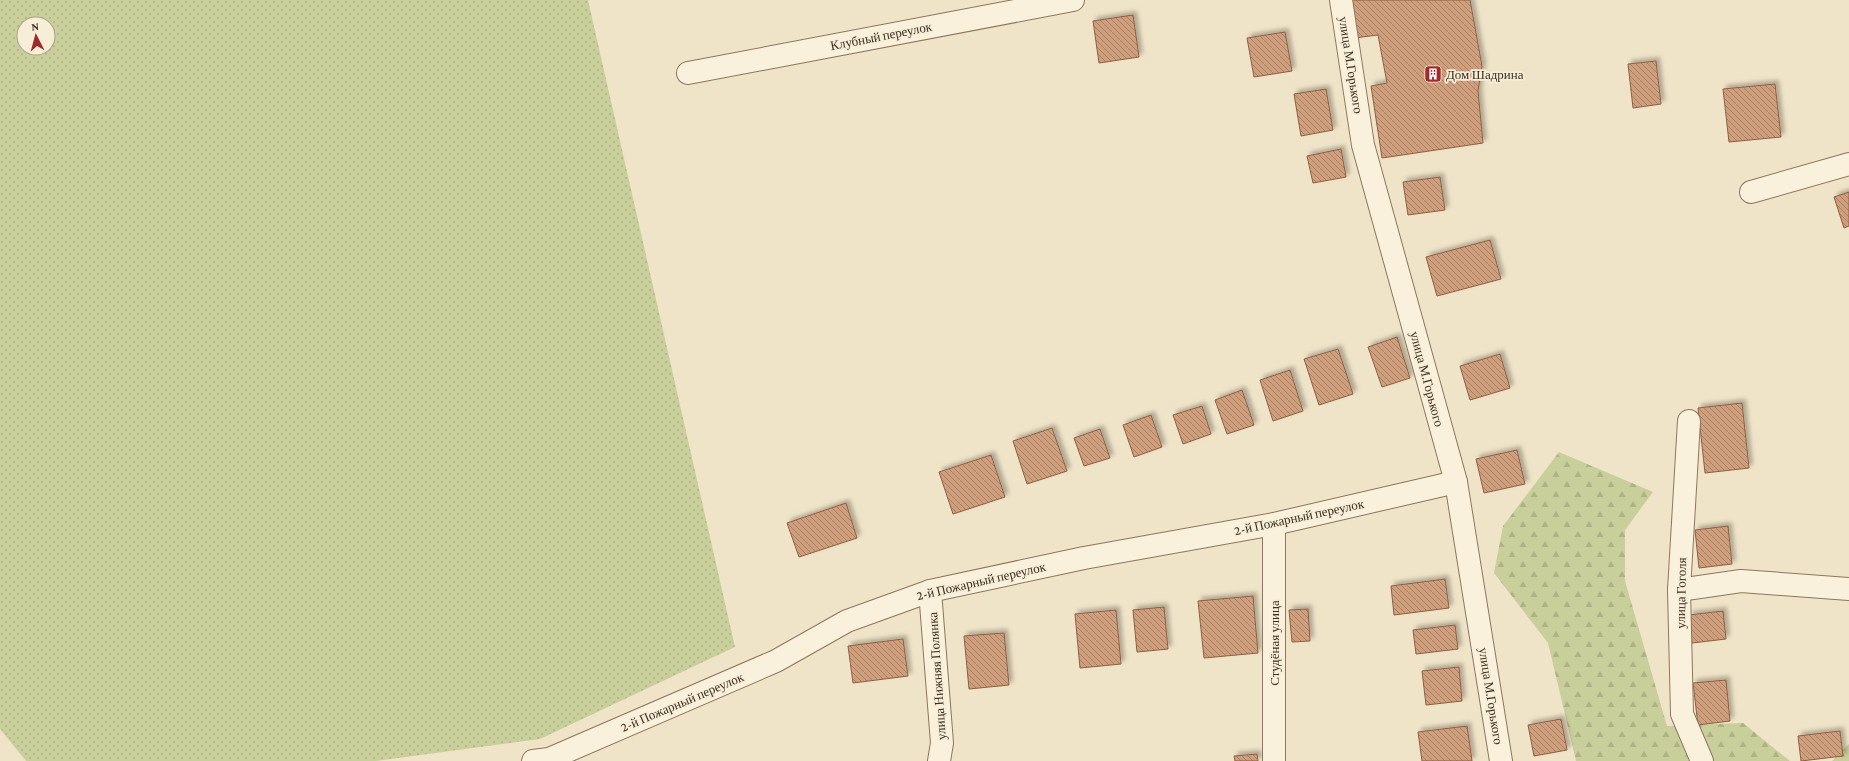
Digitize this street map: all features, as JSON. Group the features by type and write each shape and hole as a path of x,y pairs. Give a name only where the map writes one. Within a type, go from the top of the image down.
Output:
{"street":[{"name":"Клубный переулок","path":"688,73 1073,0"},
{"name":"улица М.Горького","path":"1341,0 1363,145 1456,482 1501,761"},
{"path":"1751,192 1849,164"},
{"name":"улица Гоголя","path":"1689,421 1679,590 1682,714 1702,761"},
{"name":"2-й Пожарный переулок","path":"533,761 549,759 776,661 847,621 930,590 1084,558 1274,524 1456,482"},
{"name":"Студёная улица","path":"1274,524 1274,761"},
{"path":"1679,590 1741,581 1849,589"},
{"name":"улица Нижняя Полянка","path":"930,590 942,743 939,761"}],"green space":[{"path":"0,0 588,0 735,647 540,739 376,761 26,761 0,729"},
{"path":"1559,452 1653,492 1625,530 1625,581 1667,726 1743,723 1790,761 1576,761 1548,643 1494,573 1503,526"},
{"path":"1849,744 1849,761 1832,761"}],"building":[{"name":"Дом Шадрина","path":"1350,0 1470,0 1482,66 1478,91 1483,143 1382,158 1371,86 1387,83 1378,35 1354,38"},
{"path":"1133,15 1139,57 1099,63 1093,21"},
{"path":"1285,32 1292,71 1254,77 1247,38"},
{"path":"1656,61 1661,104 1633,108 1628,64"},
{"path":"1775,84 1781,137 1729,142 1723,89"},
{"path":"1326,89 1333,130 1301,136 1294,94"},
{"path":"1341,149 1346,177 1313,183 1307,156"},
{"path":"1440,177 1445,210 1408,215 1403,182"},
{"path":"1849,192 1849,226 1844,228 1834,197"},
{"path":"1490,240 1501,279 1437,296 1426,257"},
{"path":"1397,337 1410,378 1382,387 1368,347"},
{"path":"1338,349 1353,394 1319,405 1304,359"},
{"path":"1500,354 1510,388 1470,400 1460,366"},
{"path":"1290,370 1303,411 1273,421 1260,380"},
{"path":"1242,390 1254,425 1227,434 1215,400"},
{"path":"1742,403 1749,468 1705,473 1698,408"},
{"path":"1202,406 1211,434 1183,444 1173,415"},
{"path":"1151,415 1162,447 1134,457 1123,425"},
{"path":"1052,428 1067,471 1027,484 1013,441"},
{"path":"1100,429 1110,458 1084,466 1074,438"},
{"path":"1517,450 1525,484 1484,493 1476,459"},
{"path":"991,455 1005,497 953,514 939,472"},
{"path":"846,503 857,538 799,557 787,523"},
{"path":"1728,526 1732,564 1699,568 1695,530"},
{"path":"1445,579 1449,608 1394,615 1391,586"},
{"path":"1253,596 1258,653 1204,658 1198,601"},
{"path":"1164,607 1168,649 1137,652 1133,610"},
{"path":"1308,609 1310,641 1292,642 1289,610"},
{"path":"1116,610 1121,664 1080,668 1075,614"},
{"path":"1723,611 1726,639 1692,643 1689,615"},
{"path":"1455,625 1458,649 1416,654 1413,630"},
{"path":"1004,633 1009,685 969,689 964,636"},
{"path":"903,639 908,676 853,683 848,646"},
{"path":"1459,667 1462,701 1426,705 1422,671"},
{"path":"1726,680 1730,721 1698,725 1693,683"},
{"path":"1561,719 1567,750 1534,756 1528,725"},
{"path":"1467,726 1472,761 1422,761 1418,732"},
{"path":"1840,731 1843,756 1801,761 1798,736"},
{"path":"1257,754 1258,761 1235,761 1234,756"}],"place":[{"name":"Дом Шадрина","path":"1433,74"}]}
